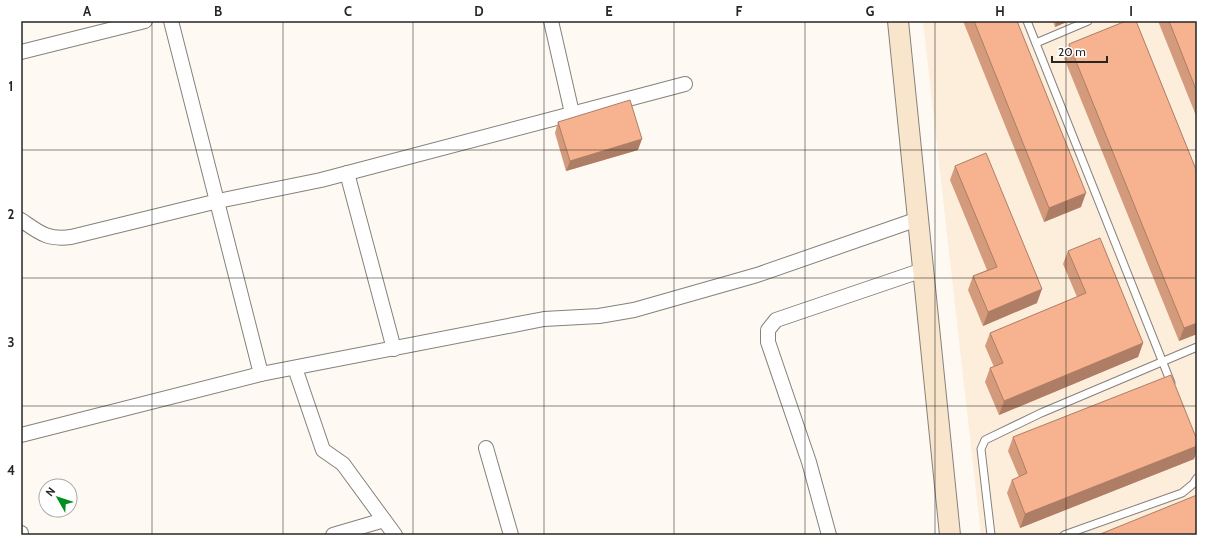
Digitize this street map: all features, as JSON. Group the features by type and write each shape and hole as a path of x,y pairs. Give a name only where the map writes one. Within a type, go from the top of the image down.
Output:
{"main road":[{"path":"898,21 950,535"}],"street":[{"path":"21,52 145,21"},
{"path":"171,21 261,374"},
{"path":"551,21 572,114"},
{"path":"21,220 40,233 56,239 71,237 218,201 347,173 686,84"},
{"path":"347,173 394,349"},
{"path":"21,435 261,374 544,319 599,316 634,310 757,275 918,219"},
{"path":"829,535 809,462 768,342 768,330 776,320 923,270"},
{"path":"295,368 323,450 343,464 395,535"},
{"path":"486,448 511,535"},
{"path":"333,535 384,520"}],"lane":[{"path":"1027,21 1174,389"},
{"path":"1036,43 1088,21"},
{"path":"991,535 981,449 985,440 995,434 1197,347"},
{"path":"1064,535 1182,493 1193,484 1197,478"}],"shaded area":[{"path":"923,21 1197,21 1197,535 981,535"}],"building":[{"path":"974,21 1017,21 1086,193 1049,208"},
{"path":"1126,21 1136,21 1197,172 1197,323 1184,328 1069,44"},
{"path":"1169,21 1197,21 1197,92"},
{"path":"630,100 642,139 570,161 558,122"},
{"path":"986,153 1042,289 988,312 973,276 997,267 955,166"},
{"path":"1100,238 1143,343 1004,401 990,368 1003,363 990,333 1086,293 1068,251"},
{"path":"1171,375 1197,440 1197,446 1025,514 1012,480 1027,473 1013,437"},
{"path":"1197,495 1197,535 1098,535"}]}
